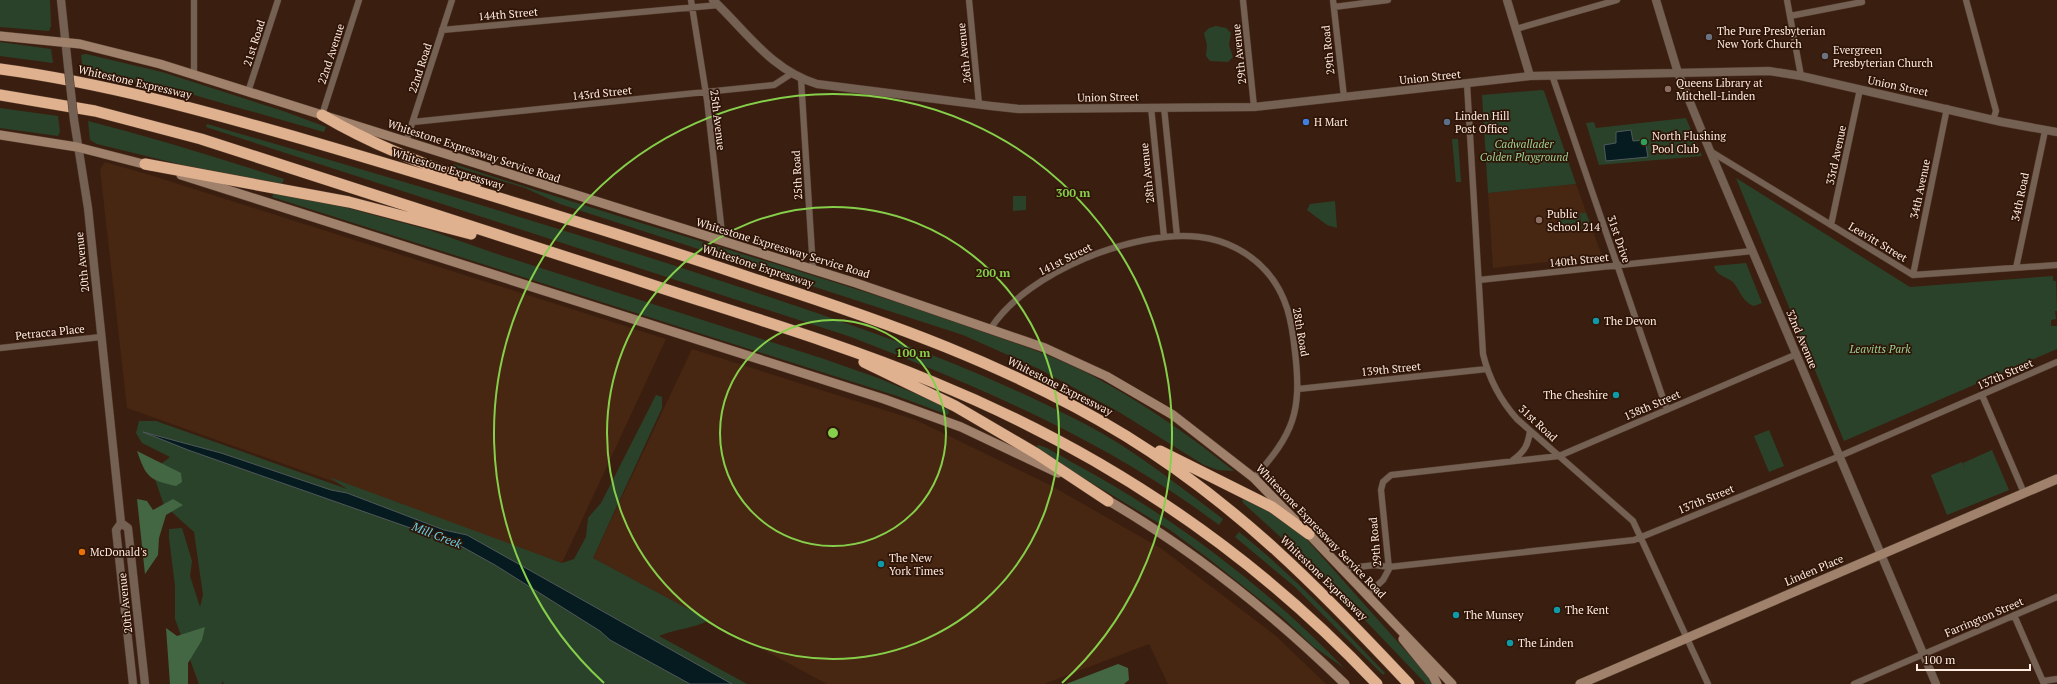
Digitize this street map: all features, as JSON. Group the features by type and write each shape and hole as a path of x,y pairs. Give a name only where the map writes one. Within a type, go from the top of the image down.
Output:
{"highway":[{"name":"Whitestone Expressway","path":"0,69 100,86 194,108 420,173 617,234 814,298 885,324 1007,373 1093,416 1164,461 1203,489 1252,528 1324,594 1409,684"},
{"path":"0,95 80,108 175,131 803,334 888,364 958,392 1026,424 1093,459 1157,498 1214,538 1272,584 1337,643 1377,684"},
{"path":"322,115 362,138 408,158 617,234"},
{"path":"145,164 353,203 607,270"},
{"path":"803,334 919,387 955,406 1037,454 1108,501"},
{"path":"1093,416 1216,480 1268,504 1309,534"}],"main road":[{"name":"Whitestone Expressway Service Road","path":"0,36 65,42 104,49 194,74 723,242 813,269 991,328 1056,352 1095,370 1138,394 1180,421 1254,478 1452,684"},
{"path":"0,135 77,147 145,164 406,245 891,401 949,422 1060,474 1108,501 1166,537 1233,585 1296,637 1345,684"},
{"name":"Linden Place","path":"1580,684 2057,479"},
{"path":"1392,621 1412,653 1433,676 1437,684"}],"street":[{"name":"20th Avenue","path":"61,0 77,147 87,202 121,522 116,530 133,684"},
{"path":"194,0 194,74"},
{"name":"21st Road","path":"248,92 278,0"},
{"path":"351,0 359,1"},
{"name":"22nd Road","path":"406,142 452,0"},
{"name":"26th Avenue","path":"969,0 979,104"},
{"name":"29th Avenue","path":"1243,0 1254,107"},
{"name":"29th Road","path":"1333,0 1344,97"},
{"path":"1334,8 1388,0"},
{"path":"1507,0 1530,76"},
{"path":"1516,29 1617,0"},
{"name":"32nd Avenue","path":"1656,0 1678,73 1936,684"},
{"path":"1787,0 1801,76"},
{"path":"1966,0 1996,111 1993,120"},
{"name":"22nd Avenue","path":"322,115 359,1"},
{"name":"144th Street","path":"442,30 692,3 716,2"},
{"name":"Union Street","path":"716,2 770,58 791,74 801,79 816,84 1020,109 1254,107 1530,76 1769,71 1801,76 1947,108 1993,120 2045,131 2057,132"},
{"path":"1790,16 1862,2"},
{"name":"25th Avenue","path":"692,3 705,93 723,242"},
{"name":"143rd Street","path":"413,122 774,85 791,74"},
{"name":"31st Drive","path":"1552,75 1666,410"},
{"name":"25th Road","path":"801,79 813,269"},
{"name":"31st Road","path":"1467,84 1483,354 1487,369 1506,406 1530,431 1633,521 1688,637 1708,684"},
{"name":"33rd Avenue","path":"1831,225 1860,89"},
{"name":"28th Avenue","path":"1164,107 1177,236"},
{"name":"28th Avenue","path":"1151,108 1164,238"},
{"name":"34th Avenue","path":"1913,275 1947,108"},
{"name":"34th Road","path":"2016,268 2045,131"},
{"name":"Leavitt Street","path":"1710,151 1913,275 2057,265"},
{"name":"28th Road","path":"1164,238 1177,236 1206,238 1232,246 1251,257 1270,276 1284,298 1290,316 1298,389 1295,416 1288,434 1275,454 1254,478"},
{"name":"141st Street","path":"991,328 1006,310 1023,295 1070,265 1118,246 1164,238"},
{"name":"140th Street","path":"1479,280 1752,251"},
{"name":"Petracca Place","path":"0,348 101,337"},
{"name":"138th Street","path":"1384,480 1397,473 1559,456 1797,354"},
{"name":"137th Street","path":"1342,568 1375,565 1389,567 1625,542 1641,537 1840,456 2057,362"},
{"name":"139th Street","path":"1298,389 1487,369"},
{"path":"1982,395 2024,493"},
{"path":"1512,461 1522,453 1527,446 1530,431"},
{"name":"29th Road","path":"1367,595 1384,578 1389,567 1381,492 1384,480"},
{"name":"20th Avenue","path":"121,522 128,528 145,684"},
{"name":"Farrington Street","path":"1854,684 2057,597"},
{"path":"2014,615 2043,682 2057,679"}],"shaded area":[{"path":"105,162 666,339 562,563 127,408 100,169"},
{"name":"Public School 214","path":"1576,184 1602,256 1493,268 1488,193"},
{"path":"692,349 916,420 1050,485 1162,549 1276,636 1326,684 1168,684 1149,644 1044,684 827,684 593,558"}],"green space":[{"path":"0,0 50,0 51,26 49,31 0,27"},
{"path":"1216,26 1226,28 1231,33 1229,45 1233,57 1228,62 1210,61 1206,56 1207,45 1204,33 1209,28"},
{"path":"0,42 51,49 53,63 0,56"},
{"path":"86,54 162,72 283,111 326,127 324,132 194,95 83,71 81,55"},
{"name":"Cadwallader Colden Playground","path":"1544,91 1576,184 1488,193 1482,95"},
{"path":"0,108 58,116 60,132 58,136 0,128"},
{"name":"North Flushing Pool Club","path":"1686,118 1702,156 1599,165 1586,123 1594,122 1596,128"},
{"path":"88,121 186,148 284,179 282,184 183,165 97,144 90,140"},
{"path":"207,124 595,240 771,297 908,346 998,383 1087,425 1123,446 1223,519 1219,525 1177,495 1133,467 1042,418 995,396 851,337 206,127"},
{"path":"1452,139 1458,139 1461,182 1456,182"},
{"path":"454,164 871,294 1013,342 1093,376 1141,404 1188,436 1234,471 1218,470 1204,465 1119,412 1039,369 963,335 560,204 525,188 453,166"},
{"name":"Leavitts Park","path":"1736,178 1910,287 2053,276 2053,281 2056,281 2057,311 2055,311 2056,319 2051,320 2051,326 2057,326 2057,349 1844,441"},
{"path":"274,193 344,207 429,230 494,253 824,359 878,378 938,403 949,411 948,415 897,396 272,197"},
{"path":"1013,196 1026,196 1026,210 1013,211"},
{"path":"1335,201 1337,228 1327,225 1307,210 1310,204"},
{"path":"1576,212 1579,213 1581,230 1561,232 1558,215"},
{"path":"1580,213 1586,213 1591,226 1582,228"},
{"path":"1746,263 1762,303 1754,306 1744,299 1733,282 1717,272 1714,266"},
{"path":"656,395 662,397 662,408 593,558 709,620 698,625 659,636 747,684 732,684 467,535 444,530 347,493 331,490 221,453 148,433 188,450 459,545 495,565 600,631 610,640 690,684 224,684 222,681 222,684 199,684 175,619 175,586 169,538 169,529 182,528 192,561 190,576 200,607 203,595 194,532 164,505 152,471 170,457 142,443 136,433 139,421 156,421 347,489 329,477 562,563 574,559 586,537 588,518 601,503"},
{"path":"1769,430 1784,466 1769,472 1754,436"},
{"path":"1037,445 1051,450 1113,485 1184,531 1252,583 1315,639 1344,668 1314,647 1281,616 1170,530 1039,451"},
{"path":"1992,450 2009,490 1947,515 1931,475 1962,462 1965,469 1963,463"},
{"path":"137,451 181,473 182,482 176,486 154,479 146,472"},
{"path":"1244,497 1268,508 1301,533 1427,675 1432,684 1426,684 1319,572 1242,502"},
{"path":"137,499 147,501 153,510 173,499 183,505 166,515 159,538 158,555 145,574"},
{"path":"1239,532 1296,582 1385,673 1383,675 1295,587 1235,537"},
{"path":"205,627 202,640 188,663 188,684 170,684 166,628 177,636"},
{"path":"1118,664 1128,668 1129,680 1124,684 1066,684"}],"water":[{"path":"1631,130 1633,141 1645,140 1648,157 1606,161 1604,145 1616,143 1616,132"},
{"name":"Mill Creek","path":"143,432 221,453 331,490 347,493 444,530 467,535 732,684 690,684 610,640 600,631 495,565 459,545 188,450"}],"place":[{"name":"The Pure Presbyterian New York Church","path":"1709,37"},
{"name":"Evergreen Presbyterian Church","path":"1825,56"},
{"name":"Queens Library at Mitchell-Linden","path":"1668,89"},
{"name":"H Mart","path":"1306,122"},
{"name":"Linden Hill Post Office","path":"1447,122"},
{"name":"North Flushing Pool Club","path":"1644,142"},
{"name":"Public School 214","path":"1539,220"},
{"name":"The Devon","path":"1596,321"},
{"name":"The Cheshire","path":"1616,395"},
{"name":"McDonald's","path":"82,552"},
{"name":"The New York Times","path":"881,564"},
{"name":"The Kent","path":"1557,610"},
{"name":"The Munsey","path":"1456,615"},
{"name":"The Linden","path":"1510,643"}]}
